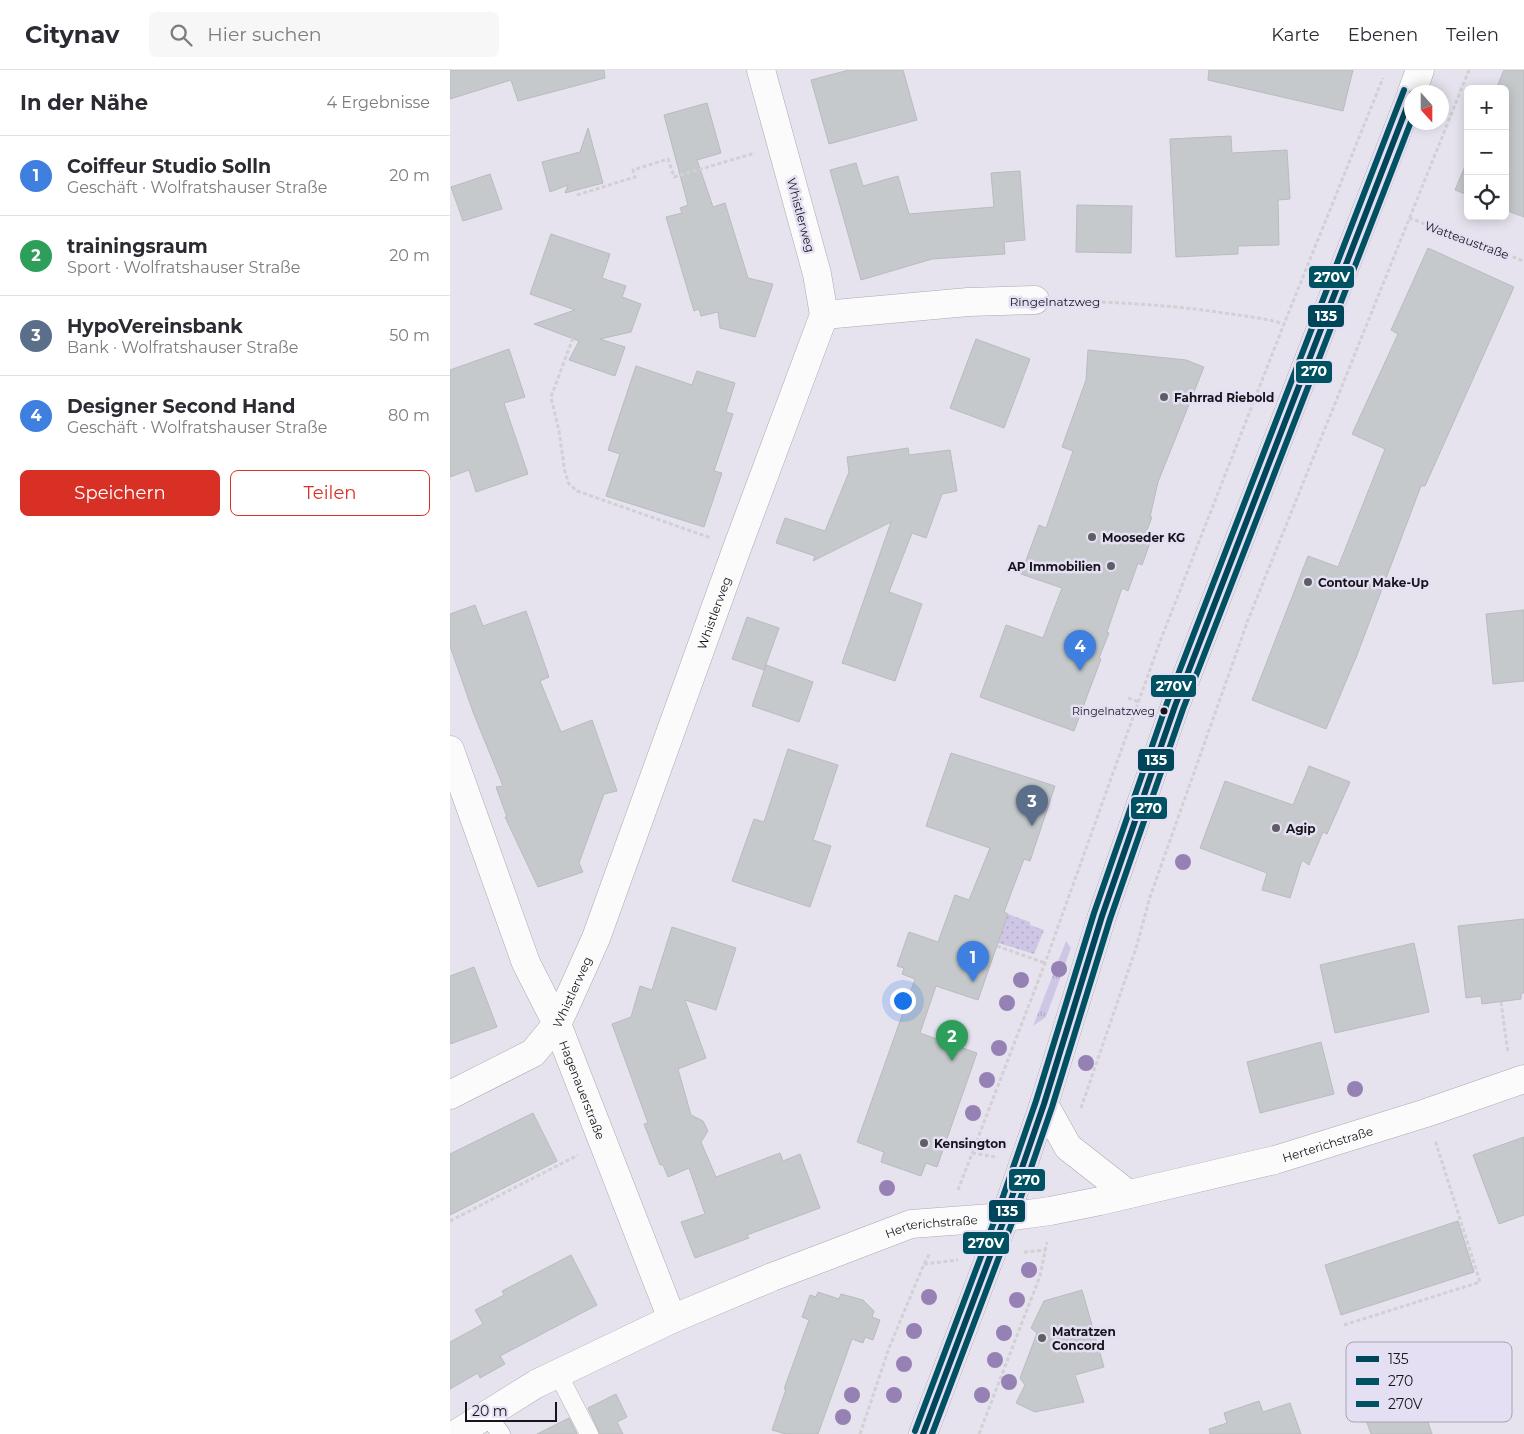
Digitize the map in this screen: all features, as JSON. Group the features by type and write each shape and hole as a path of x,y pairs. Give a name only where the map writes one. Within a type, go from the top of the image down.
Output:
{"street":[{"name":"Whistlerweg","path":"450,1095 533,1053 557,1024 596,938 824,315 817,274 761,70"},
{"path":"1415,85 1420,70"},
{"path":"922,1434 1005,1217 1044,1104 1102,916 1172,715 1404,114"},
{"name":"Ringelnatzweg","path":"824,315 968,302 1035,300"},
{"name":"Hagenauerstraße","path":"450,750 526,963 557,1024 672,1319"},
{"name":"Herterichstraße","path":"456,1434 494,1424 536,1384 672,1319 772,1277 911,1224 1005,1217 1050,1211 1275,1160 1426,1113 1524,1078"},
{"path":"1044,1104 1068,1147 1128,1194"}],"lane":[{"path":"558,1374 588,1434"}],"path":[{"path":"860,1434 896,1331 924,1264 946,1221 1045,963 1164,631 1386,70"},
{"path":"1068,1147 1136,948 1150,897 1245,631 1468,70"},
{"path":"577,195 635,177 633,170 668,159 674,177 782,146"},
{"name":"Watteaustraße","path":"1409,218 1524,261"},
{"name":"Ringelnatzweg","path":"1035,300 1115,302 1201,309 1269,319 1284,324"},
{"path":"573,338 551,397 559,431 561,456 569,484 577,491 738,548"},
{"path":"1245,631 1250,633"},
{"path":"1128,698 1139,702"},
{"path":"997,946 1045,963"},
{"path":"1501,1002 1508,1056"},
{"path":"1344,1325 1480,1282 1426,1113"},
{"path":"450,1221 603,1142"},
{"path":"979,1434 1040,1276 1046,1250 1050,1211"}],"green space":[{"path":"1008,914 1030,922 1030,925 1044,930 1034,954 998,943"},
{"path":"1066,941 1071,948 1046,1017 1033,1026"}],"building":[{"path":"450,70 604,70 605,78 518,101 511,80 450,99"},
{"path":"849,70 903,70 917,120 829,144 811,80"},
{"path":"1209,70 1353,70 1343,111 1208,80"},
{"path":"1504,70 1524,70 1524,217 1509,211 1509,85 1498,85"},
{"path":"707,103 721,153 697,160 713,207 725,203 748,278 773,284 755,337 720,328 718,312 701,316 699,309 694,311 666,217 682,213 680,208 688,205 664,115"},
{"path":"588,128 603,183 565,193 568,185 550,192 542,162 580,152"},
{"path":"1231,136 1232,153 1287,150 1290,199 1278,200 1279,245 1238,246 1238,254 1176,257 1170,139"},
{"path":"856,163 863,186 898,176 909,214 994,207 991,173 1020,171 1025,240 1004,242 1005,254 932,259 861,280 830,170"},
{"path":"1464,169 1464,193 1455,190"},
{"path":"490,174 502,209 463,221 451,187"},
{"path":"1077,205 1132,206 1131,253 1076,252"},
{"path":"551,234 610,254 602,278 626,286 622,297 641,304 631,332 600,339 625,347 615,376 569,360 579,341 534,324 575,310 530,294"},
{"path":"1428,248 1514,287 1425,486 1421,486 1357,655 1326,729 1252,700 1308,556 1338,567 1385,449 1352,434 1398,334 1391,330"},
{"path":"976,339 1030,359 1004,428 950,408"},
{"path":"509,349 525,397 504,403 528,474 476,492 469,470 450,477 450,370"},
{"path":"1088,350 1186,360 1204,367 1158,482 1150,517 1152,517 1144,538 1151,540 1142,565 1138,563 1128,591 1122,588 1107,632 1109,633 1099,658 1101,659 1074,731 980,697 1006,625 1043,638 1062,588 1021,574 1039,525 1046,528 1073,451 1062,447 1086,380"},
{"path":"636,366 692,385 697,371 735,383 726,412 733,414 714,471 722,473 704,527 606,496 620,454 608,450"},
{"path":"908,448 909,455 950,450 957,491 942,494 926,538 912,533 889,592 922,604 895,681 842,663 891,522 813,561 815,556 776,543 785,518 825,531 849,472 847,457"},
{"path":"475,605 483,626 526,611 549,677 540,681 561,732 592,720 617,791 604,794 579,863 583,872 538,887 505,817 507,817 496,787 503,786 473,712 450,646 450,614"},
{"path":"1524,610 1524,681 1493,684 1486,614"},
{"path":"747,617 779,628 764,670 732,659"},
{"path":"766,665 813,682 799,722 752,706"},
{"path":"788,749 838,765 813,840 831,846 810,907 732,881 754,819 764,822"},
{"path":"951,753 1055,786 1030,861 1024,859 1004,912 1008,914 978,1000 936,986 920,1033 977,1053 937,1167 926,1163 921,1176 881,1162 884,1152 857,1142 915,979 902,974 904,968 897,966 909,932 938,942 955,895 969,900 990,848 926,826"},
{"path":"1309,766 1350,782 1327,834 1323,832 1309,865 1302,860 1290,898 1262,890 1267,873 1200,848 1225,781 1293,805"},
{"path":"1524,919 1524,993 1521,993 1521,999 1482,1004 1481,996 1466,998 1458,926"},
{"path":"672,927 736,948 716,1010 685,1000 706,1058 678,1069 691,1115 703,1121 708,1131 701,1142 716,1177 780,1153 783,1161 800,1154 820,1208 747,1235 749,1238 695,1258 681,1222 705,1214 689,1168 668,1177 663,1165 660,1165 644,1124 648,1123 612,1024 631,1017 640,986 652,990"},
{"path":"1414,943 1429,1012 1335,1033 1320,965"},
{"path":"474,967 497,1027 450,1044 450,976"},
{"path":"1321,1042 1334,1094 1260,1113 1247,1062"},
{"path":"533,1113 557,1161 450,1215 450,1154"},
{"path":"1524,1137 1524,1215 1499,1224 1473,1155"},
{"path":"1458,1221 1474,1272 1341,1315 1325,1265"},
{"path":"571,1255 597,1305 500,1356 505,1364 480,1378 478,1373 450,1389 450,1342 483,1324 475,1310 504,1295 502,1291"},
{"path":"1082,1290 1104,1367 1075,1375 1084,1402 1035,1412 1016,1403 1025,1385 1020,1378 1037,1333 1031,1328 1044,1301"},
{"path":"818,1292 839,1299 841,1294 863,1300 874,1311 872,1317 880,1320 873,1340 865,1337 863,1343 852,1339 818,1434 786,1434 772,1430 786,1389 784,1389 809,1320 802,1317 810,1295 816,1297"},
{"path":"616,1394 627,1417 617,1422 623,1434 600,1434 588,1408"},
{"path":"1259,1401 1263,1412 1290,1403 1301,1434 1210,1434 1209,1429 1227,1423 1224,1413"},
{"path":"569,1418 577,1434 537,1434"},
{"path":"1367,1422 1428,1422 1432,1434 1371,1434"}],"transit line":[{"name":"270V","path":"915,1431 997,1214 1036,1101 1094,913 1167,703 1404,90"},
{"name":"135","path":"923,1434 1005,1217 1044,1104 1102,916 1175,706 1404,115"},
{"name":"270","path":"932,1434 1013,1220 1052,1107 1110,919 1183,709 1408,130"}],"place":[{"name":"Fahrrad Riebold","path":"1164,397"},
{"name":"Mooseder KG","path":"1092,537"},
{"name":"AP Immobilien","path":"1111,566"},
{"name":"Contour Make-Up","path":"1308,582"},
{"name":"Designer Second Hand","path":"1080,671"},
{"name":"Ringelnatzweg","path":"1164,711"},
{"name":"HypoVereinsbank","path":"1032,826"},
{"name":"Agip","path":"1276,828"},
{"name":"Coiffeur Studio Solln","path":"973,982"},
{"name":"trainingsraum","path":"952,1061"},
{"name":"Kensington","path":"924,1143"},
{"name":"Matratzen Concord","path":"1042,1338"}]}
